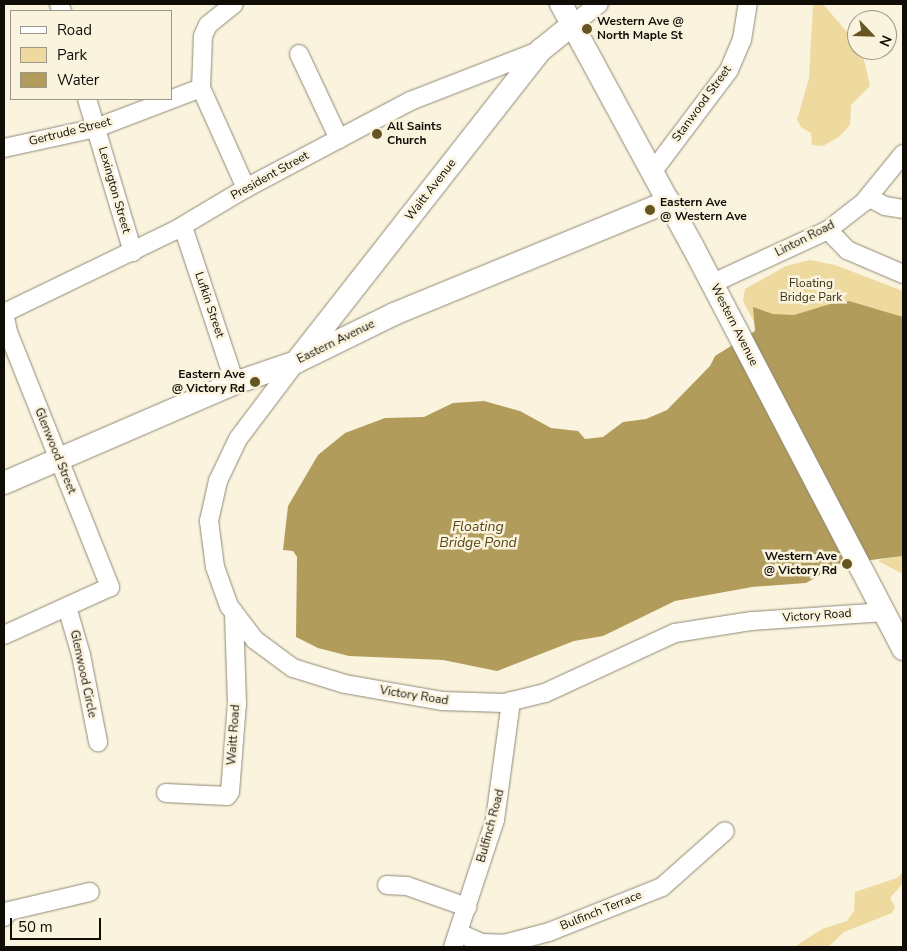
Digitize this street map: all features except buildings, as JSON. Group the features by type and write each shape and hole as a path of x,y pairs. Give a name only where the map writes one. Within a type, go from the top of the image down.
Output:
{"main road":[{"name":"Western Avenue","path":"561,4 713,283 738,335 870,582 903,649"},
{"name":"Waitt Avenue","path":"296,362 541,50 572,25"},
{"name":"Eastern Avenue","path":"4,483 235,383 296,362 394,314 669,201"}],"street":[{"path":"234,4 208,25 203,36 201,88 246,188"},
{"path":"572,25 599,4"},
{"name":"Stanwood Street","path":"652,171 729,70 742,40 748,4"},
{"name":"President Street","path":"4,313 183,227 246,188 410,101 541,50"},
{"path":"299,54 339,139"},
{"name":"Gertrude Street","path":"172,99 201,88"},
{"name":"Lexington Street","path":"88,100 133,252"},
{"name":"Gertrude Street","path":"4,148 96,128 170,100"},
{"name":"Linton Road","path":"713,283 828,230 868,197 903,154"},
{"path":"868,197 885,206 903,209"},
{"name":"Lufkin Street","path":"183,227 235,383"},
{"path":"828,230 847,250 903,274"},
{"name":"Glenwood Street","path":"4,313 8,332 110,587 67,607"},
{"name":"Victory Road","path":"296,362 238,439 211,502 209,521 215,567 234,612 255,640 273,655 318,678 442,701 511,702 563,685 638,648 676,633 752,621 884,612"},
{"path":"4,635 67,607"},
{"name":"Glenwood Circle","path":"67,607 81,655 98,742"},
{"name":"Waitt Road","path":"166,793 227,796 230,792 237,704 234,612"},
{"name":"Bulfinch Road","path":"456,940 495,820 503,783 511,702"},
{"name":"Bulfinch Terrace","path":"456,940 504,944 549,932 662,887 725,832"},
{"path":"387,885 407,886 467,907"},
{"path":"4,917 9,911 90,892"}],"green space":[{"path":"813,4 823,4 847,32 847,60 864,60 870,86 851,105 850,125 840,136 823,146 812,145 811,133 801,127 797,120 809,78"},
{"name":"Floating Bridge Park","path":"810,260 835,265 903,291 903,334 761,335 743,301 745,289 786,266"},
{"path":"903,556 903,574 878,561 884,559"},
{"path":"903,872 903,883 890,898 895,907 892,913 844,932 828,947 794,947 822,929 847,921 854,911 855,892 897,878"}],"water":[{"name":"Floating Bridge Pond","path":"849,301 903,317 903,556 839,564 806,583 752,587 675,601 603,636 574,641 497,671 443,660 349,656 318,648 296,637 297,557 293,551 283,550 288,506 318,455 345,433 385,418 424,417 453,403 484,401 520,411 551,428 578,431 585,439 603,437 623,422 646,419 667,410 710,366 715,356 755,331 753,307 773,314 794,315 837,302"}],"place":[{"name":"Western Ave @ North Maple St","path":"587,29"},
{"name":"All Saints Church","path":"377,134"},
{"name":"Eastern Ave @ Western Ave","path":"650,210"},
{"name":"Eastern Ave @ Victory Rd","path":"255,382"},
{"name":"Western Ave @ Victory Rd","path":"847,564"}]}
